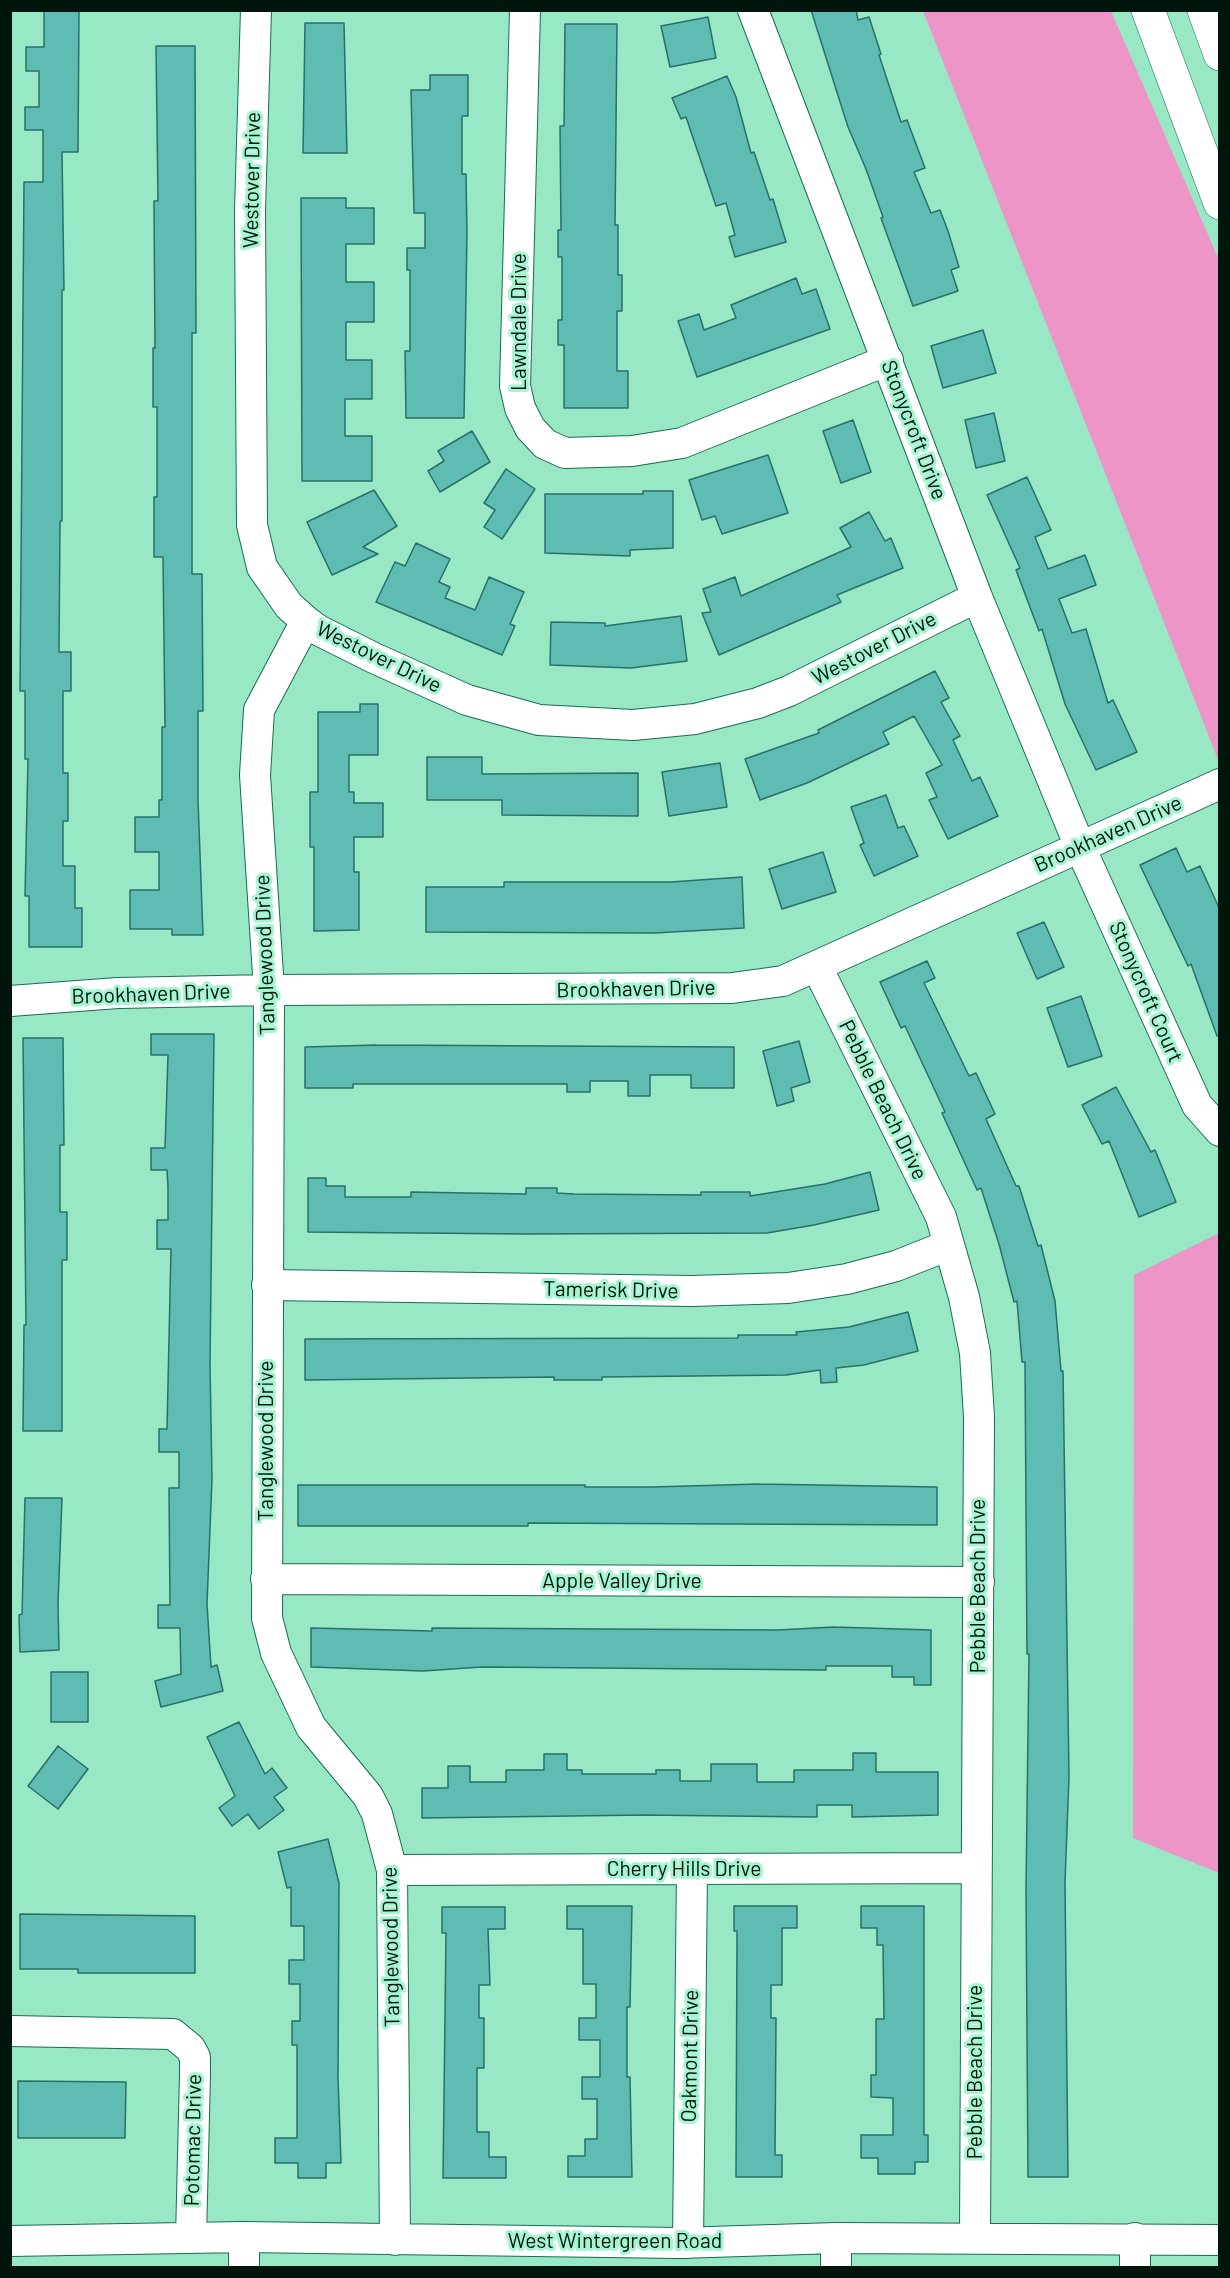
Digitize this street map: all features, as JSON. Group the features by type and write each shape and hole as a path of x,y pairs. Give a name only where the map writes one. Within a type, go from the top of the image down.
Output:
{"main road":[{"path":"1148,10 1220,203"},
{"path":"1204,10 1220,54"}],"street":[{"name":"Westover Drive","path":"256,10 250,210 252,525 262,567 289,606 306,621 318,630 374,658 467,700 539,720 633,725 695,719 789,691 977,597"},
{"name":"Lawndale Drive","path":"525,10 515,386 520,408 531,428 545,444 565,453 632,451 682,443 888,360"},
{"name":"Stonycroft Drive","path":"753,10 977,597 1080,847"},
{"name":"Tanglewood Drive","path":"306,621 259,710 255,775 269,990 267,1618 276,1653 289,1685 311,1727 368,1796 383,1828 392,1870 394,2240"},
{"name":"Brookhaven Drive","path":"10,1001 118,993 269,990 732,988 783,981 1220,784"},
{"name":"Stonycroft Court","path":"1080,847 1197,1105 1220,1131"},
{"name":"Pebble Beach Drive","path":"817,967 941,1216 964,1297 975,1353 979,1417 975,2238"},
{"name":"Tamerisk Drive","path":"267,1284 692,1292 788,1288 847,1279 896,1266 949,1245"},
{"name":"Apple Valley Drive","path":"266,1579 979,1582"},
{"name":"Cherry Hills Drive","path":"392,1870 976,1868"},
{"name":"Oakmont Drive","path":"688,2242 692,1869"},
{"name":"Potomac Drive","path":"10,2031 173,2034 190,2048 195,2057 191,2238"},
{"name":"West Wintergreen Road","path":"10,2241 244,2237 394,2240 540,2254 688,2242 836,2238 1220,2240"},
{"path":"244,2237 244,2268"},
{"path":"836,2238 836,2268"},
{"path":"1135,2238 1135,2268"}],"shaded area":[{"path":"923,11 1111,11 1219,260 1219,762"},
{"path":"1219,1233 1219,1873 1133,1838 1134,1275"}],"building":[{"path":"44,10 79,10 78,152 62,152 64,290 62,290 62,521 60,521 59,652 71,652 71,691 63,691 63,773 68,773 68,821 63,821 63,866 75,866 75,908 82,908 82,947 29,947 29,896 25,896 28,759 25,759 25,691 20,691 24,182 43,182 43,130 25,130 25,107 39,107 39,71 26,71 26,47 44,47"},
{"path":"811,10 856,10 858,20 869,17 901,122 907,120 925,168 914,172 931,213 940,210 948,231 959,267 951,270 958,291 913,306 866,169 848,127"},
{"path":"708,17 716,58 670,67 661,26"},
{"path":"305,23 344,23 347,153 303,153"},
{"path":"565,24 617,24 615,225 618,225 618,275 622,275 622,311 617,311 617,371 628,371 628,408 564,408 564,345 558,345 558,320 562,320 562,257 558,257 558,230 561,230 560,126 564,126"},
{"path":"156,46 195,46 196,333 192,333 192,574 202,574 203,711 198,711 198,800 203,935 172,935 172,929 130,929 130,890 159,890 159,852 135,852 135,817 159,817 159,800 162,800 162,727 165,727 163,557 154,557 154,497 157,497 157,407 153,407 154,201 158,201"},
{"path":"430,75 468,75 468,116 462,116 462,174 466,174 467,233 464,418 406,418 405,351 410,351 410,270 407,270 407,248 425,248 425,213 414,213 411,90 430,90"},
{"path":"727,76 736,97 751,153 754,152 770,200 773,199 786,242 735,257 729,237 735,235 726,203 716,206 686,117 681,119 672,98"},
{"path":"301,198 346,198 346,208 374,208 374,244 346,244 346,282 374,282 374,322 346,322 346,360 372,360 372,399 345,399 345,436 372,436 372,481 302,481"},
{"path":"796,278 802,294 816,289 830,329 697,377 678,321 699,314 704,330 736,318 731,305"},
{"path":"983,330 996,373 943,388 931,346"},
{"path":"994,413 1005,461 976,468 965,420"},
{"path":"853,420 871,472 841,483 823,431"},
{"path":"472,431 490,462 440,492 428,471 444,461 438,451"},
{"path":"768,455 788,513 722,534 715,516 702,520 689,480"},
{"path":"506,469 535,489 502,539 484,527 495,510 484,503"},
{"path":"1027,477 1051,530 1035,537 1048,569 1085,555 1096,585 1059,599 1072,633 1086,629 1108,703 1113,700 1137,752 1096,770 1065,704 1042,629 1039,631 1016,570 1020,568 987,495"},
{"path":"374,490 397,526 363,547 378,554 332,575 307,522"},
{"path":"643,491 673,491 673,548 630,550 630,556 545,553 545,494 643,494"},
{"path":"869,512 885,541 891,538 903,568 837,595 841,602 719,655 702,613 711,612 703,589 735,577 741,596 851,547 840,528"},
{"path":"416,543 450,559 439,582 450,587 445,598 475,610 489,577 524,592 510,624 515,626 502,655 376,602 395,562 405,566"},
{"path":"681,616 687,661 631,668 550,665 551,622 605,623 605,626"},
{"path":"935,671 949,698 941,702 960,736 953,740 972,781 980,777 998,816 948,839 929,800 937,797 926,773 942,765 914,716 883,732 889,744 807,783 760,800 745,759 819,733 818,730"},
{"path":"360,704 378,704 378,755 349,755 349,792 354,792 354,803 383,803 383,837 354,837 354,872 359,872 359,930 314,931 314,847 310,847 310,792 318,792 318,712 360,712"},
{"path":"427,757 482,757 482,774 638,773 638,816 502,815 502,800 427,800"},
{"path":"720,763 727,807 669,816 662,772"},
{"path":"886,795 898,828 904,826 918,856 874,876 860,845 864,843 851,807"},
{"path":"1176,848 1187,872 1200,866 1220,910 1220,1036 1217,1036 1191,964 1188,966 1140,865"},
{"path":"823,852 836,892 782,909 769,869"},
{"path":"742,877 744,928 654,933 426,932 426,887 504,887 504,882 671,882"},
{"path":"1044,922 1064,967 1037,979 1017,933"},
{"path":"927,961 935,978 924,983 969,1076 976,1073 995,1114 986,1119 1016,1186 1019,1186 1038,1246 1041,1245 1055,1301 1061,1371 1063,1371 1069,1777 1065,1882 1068,2177 1028,2177 1026,1890 1029,1654 1027,1654 1025,1362 1022,1362 1017,1301 1014,1302 981,1188 977,1190 942,1113 945,1112 905,1026 901,1028 880,982"},
{"path":"1081,996 1102,1056 1068,1067 1047,1008"},
{"path":"151,1034 214,1034 210,1363 212,1479 207,1604 211,1667 217,1665 223,1691 161,1707 155,1681 181,1674 180,1628 158,1628 158,1605 170,1605 169,1488 179,1488 179,1452 159,1452 159,1429 167,1429 171,1249 157,1249 157,1220 168,1220 167,1170 151,1170 151,1148 165,1148 168,1055 151,1055"},
{"path":"23,1038 63,1038 64,1145 60,1145 60,1212 67,1212 67,1260 62,1260 62,1431 23,1431 24,1325 26,1325"},
{"path":"799,1041 810,1082 791,1088 794,1101 777,1106 763,1051"},
{"path":"376,1045 734,1047 734,1088 691,1088 691,1075 650,1075 650,1096 628,1096 628,1081 590,1081 590,1092 567,1092 567,1084 353,1084 353,1088 305,1088 305,1047"},
{"path":"1116,1087 1151,1152 1155,1150 1176,1202 1139,1217 1109,1141 1102,1144 1082,1105"},
{"path":"870,1172 879,1210 767,1233 308,1232 308,1178 326,1178 326,1186 345,1186 345,1197 411,1197 411,1192 526,1194 526,1188 557,1188 557,1193 574,1194 701,1195 701,1192 750,1192 750,1196 825,1184"},
{"path":"908,1312 918,1351 864,1365 836,1368 837,1382 821,1383 820,1370 786,1375 602,1377 602,1380 554,1380 554,1377 305,1380 305,1339 738,1338 738,1335 797,1335 796,1332 849,1327"},
{"path":"759,1484 937,1487 937,1525 528,1523 528,1526 298,1526 298,1485 652,1487"},
{"path":"25,1498 62,1498 58,1604 59,1650 20,1652 19,1615 22,1614"},
{"path":"834,1627 931,1630 931,1685 914,1685 914,1677 892,1677 892,1666 826,1666 826,1670 482,1667 423,1671 311,1667 311,1628 432,1631 432,1628 778,1630"},
{"path":"51,1672 88,1672 88,1722 51,1722"},
{"path":"239,1722 265,1774 272,1768 287,1788 274,1797 284,1810 259,1829 248,1814 232,1826 219,1808 235,1796 207,1737"},
{"path":"58,1746 88,1769 58,1809 28,1786"},
{"path":"853,1753 876,1753 876,1772 938,1772 938,1815 852,1817 852,1805 817,1805 817,1817 644,1815 422,1818 422,1788 448,1788 448,1766 470,1766 470,1782 506,1782 506,1770 544,1770 544,1754 567,1754 567,1770 582,1770 582,1774 656,1774 656,1770 680,1770 680,1781 711,1781 711,1764 757,1764 757,1782 794,1782 794,1770 853,1770"},
{"path":"328,1839 339,1883 338,2077 341,2163 326,2163 326,2178 298,2178 298,2163 275,2163 275,2138 297,2138 297,2045 292,2045 292,2021 300,2021 300,1984 289,1984 289,1960 304,1960 304,1926 291,1926 291,1887 287,1888 278,1852"},
{"path":"567,1906 632,1906 630,2007 627,2007 627,2077 630,2077 632,2177 568,2177 568,2156 585,2156 585,2139 597,2139 597,2099 582,2099 582,2077 600,2077 600,2040 579,2040 579,2018 596,2018 596,1984 583,1984 583,1929 567,1929"},
{"path":"734,1906 797,1906 797,1928 782,1928 782,1985 771,1985 771,2018 776,2018 775,2155 782,2155 782,2177 736,2177 737,1931 734,1931"},
{"path":"861,1906 924,1906 924,2135 928,2135 928,2162 915,2162 915,2174 878,2174 878,2158 861,2158 861,2135 893,2135 893,2098 871,2097 871,2075 876,2075 876,2019 884,2019 883,1945 877,1945 877,1928 861,1928"},
{"path":"442,1907 505,1907 505,1929 488,1929 490,1985 479,1985 479,2018 484,2018 484,2068 477,2068 477,2132 489,2132 489,2157 506,2157 506,2178 443,2178 446,1933 442,1933"},
{"path":"20,1914 195,1916 195,1973 78,1973 78,1969 20,1969"},
{"path":"18,2081 126,2082 125,2138 18,2138"}]}
